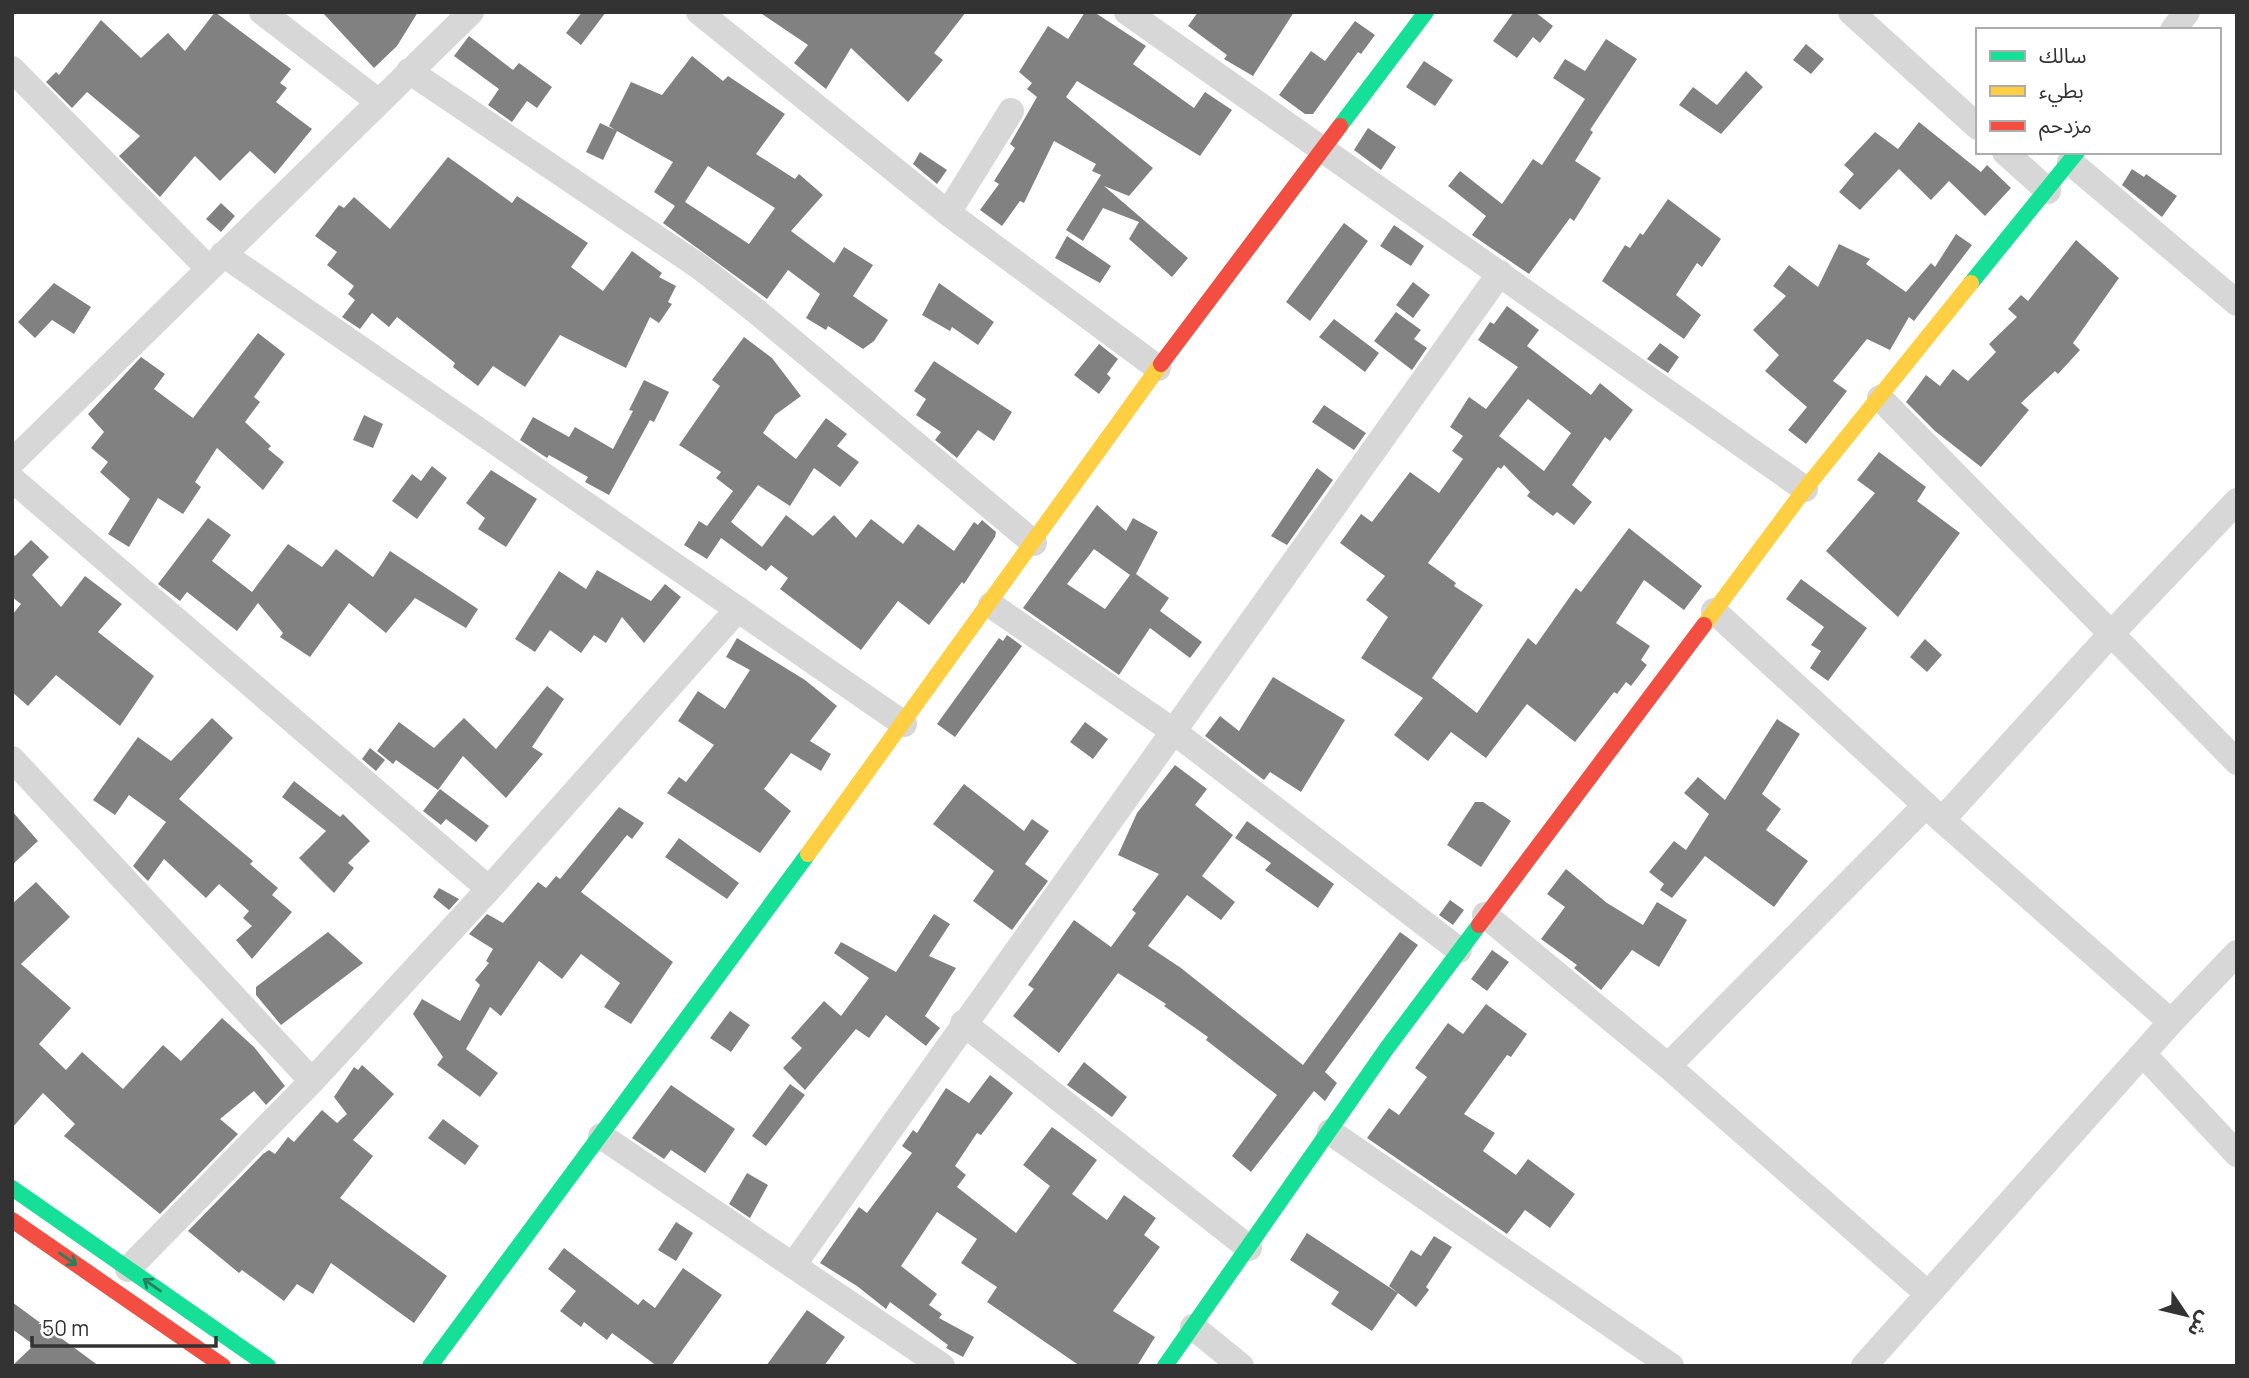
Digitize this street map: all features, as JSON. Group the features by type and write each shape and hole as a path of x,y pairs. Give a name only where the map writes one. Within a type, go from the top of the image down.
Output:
{"street":[{"path":"262,12 379,102"},
{"path":"12,462 471,12"},
{"path":"699,12 948,213 1158,368"},
{"path":"1126,12 1325,149 1805,489"},
{"path":"430,1366 991,605 1158,368 1426,12"},
{"path":"1851,12 1976,125"},
{"path":"2175,28 2187,12"},
{"path":"12,69 215,261 738,609 904,724"},
{"path":"409,71 700,267 1034,543"},
{"path":"948,213 1011,111"},
{"path":"2008,154 2048,191"},
{"path":"1165,1366 1485,915 1805,489 2074,157 2237,303"},
{"path":"794,1264 963,1023 1500,273"},
{"path":"1880,398 2237,762"},
{"path":"12,479 489,889"},
{"path":"1668,1066 1934,812 2110,635 2237,501"},
{"path":"991,605 1173,731 1460,950"},
{"path":"128,1269 312,1081 489,889 738,609"},
{"path":"1714,611 1934,812 2171,1022"},
{"path":"12,759 312,1081"},
{"path":"1485,915 1668,1066 1928,1294"},
{"path":"1864,1366 2171,1022 2237,953"},
{"path":"963,1023 1249,1248"},
{"path":"2144,1055 2237,1154"},
{"path":"1329,1132 1671,1366"},
{"path":"601,1136 942,1366"},
{"path":"12,1188 268,1366"},
{"path":"12,1220 223,1366"},
{"path":"1193,1327 1241,1366"}],"building":[{"path":"215,12 291,69 280,83 287,88 276,102 312,129 275,174 250,151 220,181 195,156 160,197 119,156 140,136 87,92 72,108 46,82 56,72 59,75 101,20 141,58 168,33 185,51"},
{"path":"322,12 418,12 397,46 374,68"},
{"path":"582,12 606,12 581,45 566,33"},
{"path":"759,12 966,12 934,53 943,60 908,102 851,48 826,89 794,63 808,45"},
{"path":"1085,12 1094,12 1146,46 1133,64 1194,108 1205,92 1232,110 1200,156 1077,81 1066,97 1153,168 1129,196 1104,186 1188,258 1172,277 1129,239 1139,222 1103,208 1083,241 1066,230 1101,175 1092,171 1096,164 1054,141 1024,203 1020,201 1002,226 980,210 999,184 994,181 1015,148 1010,144 1037,97 1027,89 1032,83 1019,72 1048,26 1068,39"},
{"path":"1198,12 1294,12 1253,76 1224,59 1227,55 1188,26"},
{"path":"1514,12 1535,12 1553,26 1540,43 1533,37 1517,58 1493,41"},
{"path":"1355,21 1375,35 1361,54 1358,52 1313,114 1305,114 1279,95 1311,51 1325,61"},
{"path":"469,36 513,70 519,63 552,87 537,108 527,101 512,122 488,105 499,89 454,56"},
{"path":"1606,39 1637,59 1590,130 1593,132 1575,161 1601,178 1574,221 1570,218 1529,274 1472,235 1486,216 1448,186 1460,171 1502,204 1533,159 1542,165 1585,99 1553,78 1565,59 1585,71"},
{"path":"1806,44 1824,59 1811,74 1793,60"},
{"path":"692,56 723,81 728,76 785,114 756,154 795,179 799,174 823,195 791,231 834,263 844,247 873,265 853,296 888,320 874,341 863,349 828,326 826,330 806,318 820,294 788,270 767,299 663,223 675,206 654,192 673,162 617,131 603,160 586,152 600,123 615,130 609,126 631,82 662,95","holes":["708,166 775,208 749,244 685,202"]},
{"path":"1424,61 1453,80 1435,106 1406,87"},
{"path":"1746,71 1763,87 1721,134 1679,105 1693,87 1717,105"},
{"path":"1919,122 1981,172 1987,165 2011,188 1985,216 1949,181 1931,200 1899,169 1860,210 1839,192 1854,174 1844,165 1875,132 1898,149"},
{"path":"1368,128 1396,147 1381,170 1354,150"},
{"path":"920,152 947,170 937,184 913,164"},
{"path":"448,157 512,203 517,196 588,243 571,267 603,291 632,251 662,273 659,277 676,286 668,302 672,304 659,323 650,317 626,368 560,335 525,387 493,366 478,386 453,367 455,363 397,317 389,327 372,313 360,329 342,317 355,300 348,294 354,286 327,265 337,252 315,236 339,205 344,208 354,197 390,229"},
{"path":"2132,169 2144,177 2146,174 2177,196 2162,217 2122,185"},
{"path":"1668,199 1721,239 1702,267 1697,263 1676,295 1701,315 1684,339 1602,281 1625,245 1630,248 1640,233 1643,235"},
{"path":"221,203 235,216 221,232 206,219"},
{"path":"1344,223 1368,241 1310,321 1286,302"},
{"path":"1394,225 1424,246 1411,266 1380,246"},
{"path":"1956,234 1972,245 1914,321 1909,317 1890,350 1867,339 1833,381 1847,391 1806,444 1788,430 1807,407 1765,371 1779,355 1753,330 1786,296 1773,286 1789,265 1818,287 1839,244 1870,259 1866,264 1906,292 1931,263 1935,267"},
{"path":"1067,236 1111,266 1100,283 1055,258"},
{"path":"2076,240 2119,278 2073,343 2080,350 2058,374 2055,371 2021,403 2029,410 1981,467 1935,431 1906,402 1926,375 1940,386 1953,369 1968,381 1996,352 1989,344 2017,317 2008,309 2021,295 2028,301"},
{"path":"1413,282 1430,295 1413,318 1396,305"},
{"path":"54,283 91,307 74,334 52,320 35,338 18,322"},
{"path":"939,283 994,322 978,345 952,327 950,331 922,315"},
{"path":"1507,306 1539,330 1527,346 1591,395 1600,383 1633,410 1610,441 1605,437 1572,485 1592,502 1574,525 1557,512 1553,516 1527,496 1530,492 1504,465 1501,469 1498,467 1428,563 1456,583 1454,586 1483,605 1432,678 1477,713 1528,638 1536,645 1576,588 1581,592 1629,528 1702,586 1684,610 1644,580 1616,623 1650,646 1641,660 1647,665 1631,686 1626,682 1617,694 1614,692 1575,742 1527,704 1486,758 1451,732 1428,761 1394,735 1423,698 1361,658 1388,617 1366,600 1385,576 1340,543 1361,514 1372,522 1410,472 1439,493 1463,459 1452,451 1463,436 1450,427 1469,397 1486,409 1518,367 1478,340 1490,322 1494,324","holes":["1528,399 1571,433 1544,471 1499,436"]},
{"path":"1396,312 1421,330 1414,339 1427,348 1412,370 1374,341"},
{"path":"1334,319 1379,353 1365,372 1319,337"},
{"path":"258,333 285,354 254,397 260,402 245,422 271,446 268,449 284,462 263,490 217,448 195,482 201,487 183,514 158,498 129,547 108,534 130,499 100,472 108,462 91,448 104,432 88,414 141,357 165,374 154,389 193,418"},
{"path":"744,337 772,358 801,396 775,415 763,433 796,459 826,418 847,434 837,446 859,462 840,487 814,468 790,506 758,485 731,522 762,547 786,515 813,536 834,515 856,538 871,519 903,544 918,524 954,551 974,522 978,525 982,520 996,532 995,537 964,584 962,582 929,625 898,601 861,650 780,589 788,578 771,565 766,571 721,538 707,559 684,545 699,521 707,526 733,491 716,478 721,472 679,445 720,386 712,380"},
{"path":"1660,343 1679,357 1668,373 1647,359"},
{"path":"1099,344 1118,359 1107,374 1111,378 1099,394 1074,375"},
{"path":"934,361 1012,412 994,441 978,430 957,458 935,440 941,432 916,415 926,399 914,391"},
{"path":"644,380 669,392 654,422 650,420 609,495 585,482 588,477 549,455 547,458 520,440 533,417 569,437 575,427 613,449 633,411 629,410"},
{"path":"1324,405 1366,433 1354,450 1312,422"},
{"path":"364,415 383,424 373,448 353,440"},
{"path":"1879,452 1926,487 1917,501 1960,533 1898,617 1826,551 1875,493 1857,480"},
{"path":"432,466 447,478 417,519 392,501 412,474 421,481"},
{"path":"1317,468 1333,480 1287,545 1271,536"},
{"path":"491,470 537,499 506,547 478,529 485,518 466,503"},
{"path":"1097,505 1126,531 1133,518 1158,532 1136,574 1169,598 1160,611 1202,642 1190,658 1150,628 1119,675 1023,608","holes":["1094,549 1130,575 1105,609 1067,584"]},
{"path":"208,518 231,535 212,561 252,592 288,544 322,567 336,549 373,577 390,551 478,609 466,628 415,598 386,633 349,603 310,657 280,637 283,633 258,603 237,631 187,592 180,601 158,584"},
{"path":"31,540 49,557 32,575 61,607 85,576 122,604 98,632 154,676 120,726 56,675 28,706 12,692 12,615 21,604 12,597 12,553 15,556"},
{"path":"597,570 651,601 665,584 681,597 644,643 622,617 606,643 594,635 581,653 550,630 535,652 515,639 559,571 586,589"},
{"path":"1801,579 1867,628 1828,681 1810,668 1821,651 1811,645 1824,627 1786,599"},
{"path":"1007,635 1022,646 955,737 937,724 999,638 1003,641"},
{"path":"737,638 805,680 837,706 810,741 831,754 821,771 791,753 764,789 791,811 760,853 667,793 679,777 686,782 714,745 678,721 698,691 725,709 750,670 726,657"},
{"path":"1925,639 1942,655 1927,672 1910,657"},
{"path":"1273,677 1345,720 1301,792 1270,772 1264,780 1205,736 1220,716 1239,731"},
{"path":"547,686 564,699 532,747 543,754 506,798 463,756 438,790 396,760 393,764 377,751 399,722 434,748 464,718 496,749"},
{"path":"212,718 233,738 179,799 253,861 250,864 278,888 272,895 292,912 252,959 236,940 252,926 243,918 249,911 219,884 206,898 164,859 148,881 133,866 166,822 129,795 115,815 93,800 138,737 171,761"},
{"path":"1777,719 1800,734 1762,794 1781,809 1766,830 1808,861 1774,907 1705,856 1672,898 1660,890 1664,884 1649,872 1674,841 1686,850 1709,814 1684,793 1698,777 1725,800"},
{"path":"1085,722 1108,739 1093,759 1070,742"},
{"path":"370,748 385,760 376,771 362,759"},
{"path":"1175,765 1207,789 1195,805 1233,835 1202,876 1235,902 1221,920 1187,895 1148,946 1181,968 1303,1065 1400,932 1418,945 1325,1072 1337,1083 1325,1101 1314,1091 1251,1172 1232,1156 1277,1095 1206,1040 1208,1037 1164,1006 1166,1004 1118,973 1059,1053 1013,1016 1034,989 1028,985 1074,920 1111,947 1136,913 1132,910 1159,874 1118,855 1137,813"},
{"path":"294,781 340,817 343,814 370,841 348,863 354,868 334,893 299,858 326,831 282,797"},
{"path":"964,784 1024,831 1032,819 1049,831 1025,864 1048,881 1012,930 973,901 994,871 933,824"},
{"path":"440,789 489,826 476,842 446,819 441,825 423,811"},
{"path":"1475,802 1483,802 1511,821 1481,867 1447,845"},
{"path":"619,807 644,823 632,839 627,835 581,892 673,962 631,1024 604,1007 620,983 581,954 562,979 539,961 501,1016 490,1007 466,1049 498,1073 480,1097 437,1065 443,1057 413,1014 422,999 460,1021 480,985 475,980 489,963 486,961 493,949 469,934 487,914 503,923 538,882 546,888 556,876 560,879"},
{"path":"12,811 38,841 12,865"},
{"path":"1247,821 1334,884 1318,908 1265,870 1271,863 1235,838"},
{"path":"679,838 739,883 727,899 665,857"},
{"path":"1566,869 1607,903 1643,925 1657,902 1687,920 1659,967 1632,950 1601,990 1574,968 1577,965 1541,939 1565,907 1547,894"},
{"path":"36,882 70,917 21,964 71,1008 39,1044 66,1070 82,1052 123,1089 163,1045 181,1061 222,1018 254,1047 285,1086 266,1105 254,1091 220,1119 238,1134 160,1214 64,1136 75,1124 43,1093 12,1128 12,904"},
{"path":"439,888 459,899 449,910 433,897"},
{"path":"1450,900 1464,910 1453,925 1439,915"},
{"path":"934,914 950,924 929,956 956,968 925,1016 940,1028 926,1046 886,1015 869,1038 856,1029 805,1090 783,1068 802,1048 791,1038 824,1001 841,1016 869,978 834,953 841,942 896,972"},
{"path":"328,932 363,963 281,1025 256,995 256,987"},
{"path":"1492,950 1509,962 1487,991 1471,979"},
{"path":"1486,1004 1527,1034 1511,1057 1507,1055 1464,1114 1495,1133 1483,1151 1516,1175 1528,1159 1575,1194 1550,1228 1525,1210 1507,1234 1367,1138 1389,1108 1399,1115 1427,1077 1415,1068 1448,1023 1463,1034"},
{"path":"730,1011 750,1025 731,1052 710,1038"},
{"path":"1084,1062 1127,1097 1112,1117 1067,1085"},
{"path":"362,1065 394,1094 353,1140 373,1156 340,1198 447,1276 414,1323 331,1263 313,1294 297,1284 284,1301 242,1270 239,1273 188,1231 263,1154 269,1150 275,1154 288,1137 294,1142 322,1110 337,1123 347,1114 334,1097 354,1067 358,1070"},
{"path":"990,1075 1013,1093 981,1135 977,1133 955,1166 966,1175 957,1187 1016,1233 1050,1186 1023,1165 1052,1127 1097,1160 1072,1194 1107,1220 1124,1195 1156,1218 1144,1235 1160,1247 1113,1311 1155,1337 1137,1366 1080,1366 987,1302 997,1287 961,1263 977,1239 937,1212 901,1266 937,1294 929,1305 942,1314 939,1318 974,1337 963,1357 946,1348 948,1345 890,1302 886,1309 857,1286 820,1263 859,1207 867,1213 912,1153 902,1146 913,1130 917,1133 946,1088 969,1103"},
{"path":"790,1084 805,1095 766,1146 752,1136"},
{"path":"671,1085 735,1129 705,1173 671,1150 664,1159 632,1138"},
{"path":"443,1119 479,1146 465,1165 428,1138"},
{"path":"747,1173 768,1185 750,1218 729,1204"},
{"path":"676,1222 693,1233 676,1261 658,1250"},
{"path":"1307,1233 1398,1293 1372,1331 1331,1304 1339,1292 1290,1260"},
{"path":"1434,1236 1452,1247 1426,1287 1429,1290 1416,1307 1389,1286 1411,1250 1421,1256"},
{"path":"564,1248 638,1305 643,1299 655,1308 683,1268 722,1295 671,1366 657,1366 612,1333 607,1340 584,1322 581,1327 560,1311 576,1291 548,1269"},
{"path":"12,1302 99,1366 12,1366 34,1345 12,1329"},
{"path":"807,1310 845,1337 824,1366 766,1366"}],"traffic: fast":[{"path":"1340,126 1426,12"},
{"path":"1971,283 2075,154"},
{"path":"430,1366 808,854"},
{"path":"1165,1366 1387,1048 1479,925"},
{"path":"12,1188 268,1366"}],"traffic: slow":[{"path":"1704,625 1805,489 1971,283"},
{"path":"808,854 1161,364"}],"traffic: jam":[{"path":"1161,364 1340,126"},
{"path":"1479,925 1704,625"},
{"path":"12,1220 223,1366"}]}
